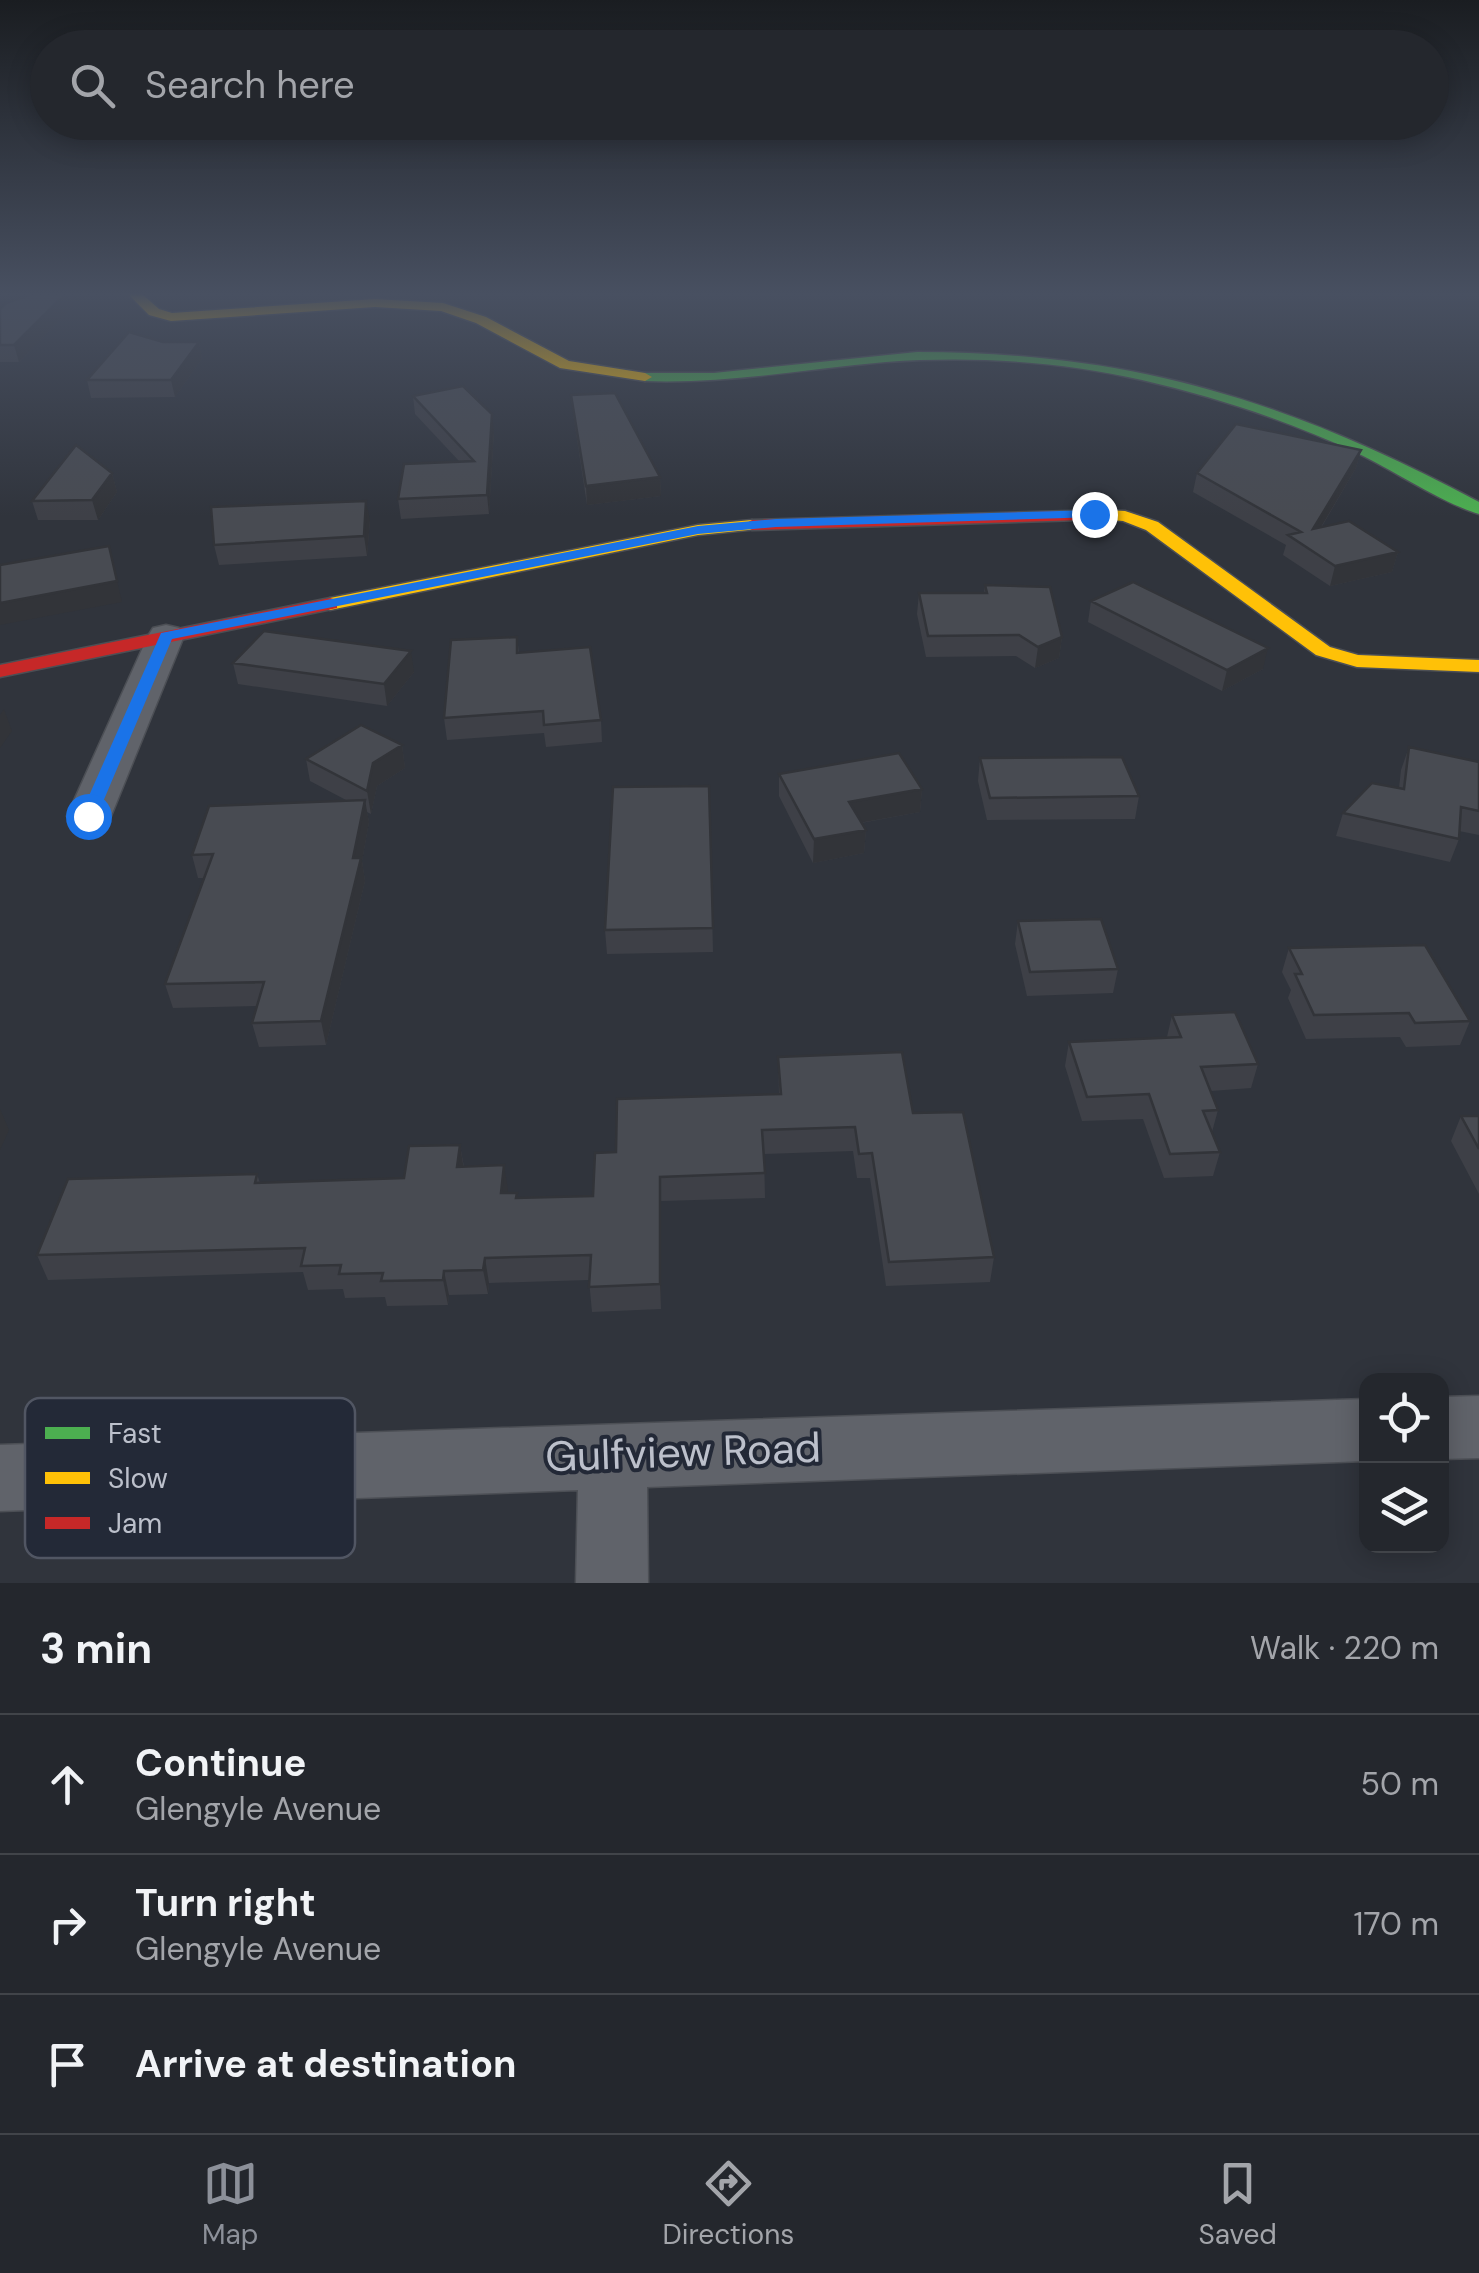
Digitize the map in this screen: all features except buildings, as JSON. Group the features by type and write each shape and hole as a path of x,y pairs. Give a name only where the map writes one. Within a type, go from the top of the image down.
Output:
{"street":[{"path":"573,368 658,378 779,368"},
{"path":"1112,368 1173,377 1278,410 1359,443 1479,510"},
{"path":"0,671 698,530 776,523 1094,514 1125,516 1152,526 1323,651 1357,661 1479,666"},
{"path":"88,816 166,636"},
{"path":"1449,1428 1479,1427"},
{"name":"Gulfview Road","path":"355,1464 1359,1430"},
{"path":"612,1583 613,1454"},
{"name":"Gulfview Road","path":"0,1478 25,1477"}],"traffic: fast":[{"path":"645,377 714,377 799,368"},
{"path":"1099,368 1208,392 1277,415 1412,473 1479,509"}],"traffic: slow":[{"path":"584,368 645,377"},
{"path":"1107,515 1125,516 1152,526 1323,651 1357,661 1479,666"},
{"path":"330,604 698,530 752,525"}],"traffic: jam":[{"path":"752,525 1107,515"},
{"path":"0,671 330,604"}],"route":[{"path":"88,816 166,636 698,530 776,523 1094,514"}]}
